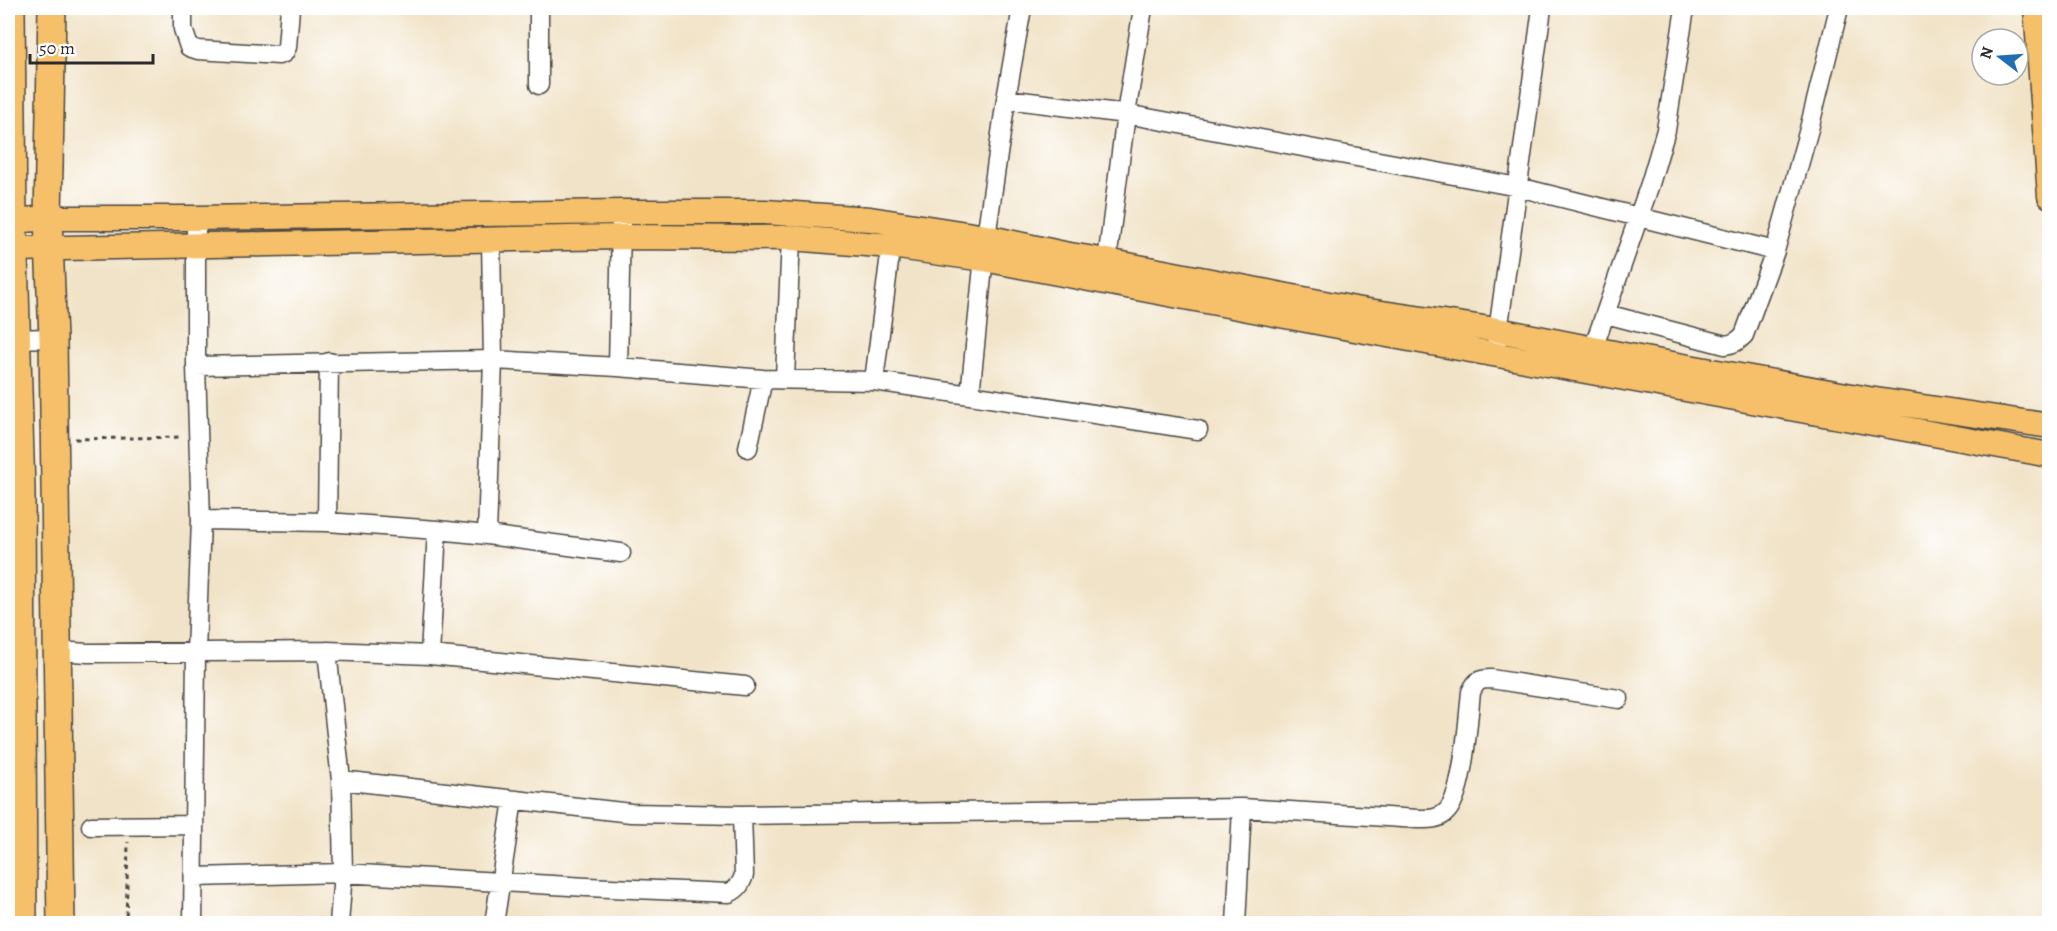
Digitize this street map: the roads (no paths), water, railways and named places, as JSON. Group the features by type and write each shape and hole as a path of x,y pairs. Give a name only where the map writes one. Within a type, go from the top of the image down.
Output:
{"highway":[{"path":"11,8 15,894 23,924"},
{"path":"52,8 48,218 53,338 61,924"}],"main road":[{"path":"2036,8 2049,196"},
{"path":"13,221 48,218 622,212 765,212 870,219 985,248 1494,354 2049,455"},
{"path":"12,255 50,249 621,237 791,238 891,246 985,248 1064,254 1355,309 1498,330 1869,399 2049,426"}],"street":[{"path":"183,8 183,29 189,47 198,51 279,55 284,53 287,47 290,8"},
{"path":"539,8 539,85"},
{"path":"970,395 985,248 1006,99 1022,8"},
{"path":"1107,261 1126,114 1143,8"},
{"path":"1494,354 1542,8"},
{"path":"1593,349 1650,184 1666,130 1685,8"},
{"path":"1606,315 1725,345 1739,341 1744,335 1775,251 1809,129 1839,8"},
{"path":"1006,99 1126,114 1518,187 1775,251"},
{"path":"618,367 622,212"},
{"path":"193,924 196,653 201,520 196,366 196,218"},
{"path":"785,378 791,238"},
{"path":"487,534 493,360 491,239"},
{"path":"874,381 891,246"},
{"path":"12,339 53,338"},
{"path":"196,366 493,360 764,379 874,381 1198,430"},
{"path":"327,522 329,362"},
{"path":"748,448 764,379"},
{"path":"201,520 327,522 437,530 487,534 621,553"},
{"path":"430,655 437,530"},
{"path":"57,651 88,653 327,651 430,655 746,686"},
{"path":"327,651 341,780 343,873 339,924"},
{"path":"341,780 631,813 742,814 1242,808 1418,819 1437,818 1446,813 1454,800 1461,772 1470,692 1474,684 1480,680 1491,679 1619,699"},
{"path":"495,924 513,800"},
{"path":"1236,924 1242,808"},
{"path":"194,877 343,873 729,893 736,890 742,883 744,875 742,814"},
{"path":"91,826 194,825"}]}
